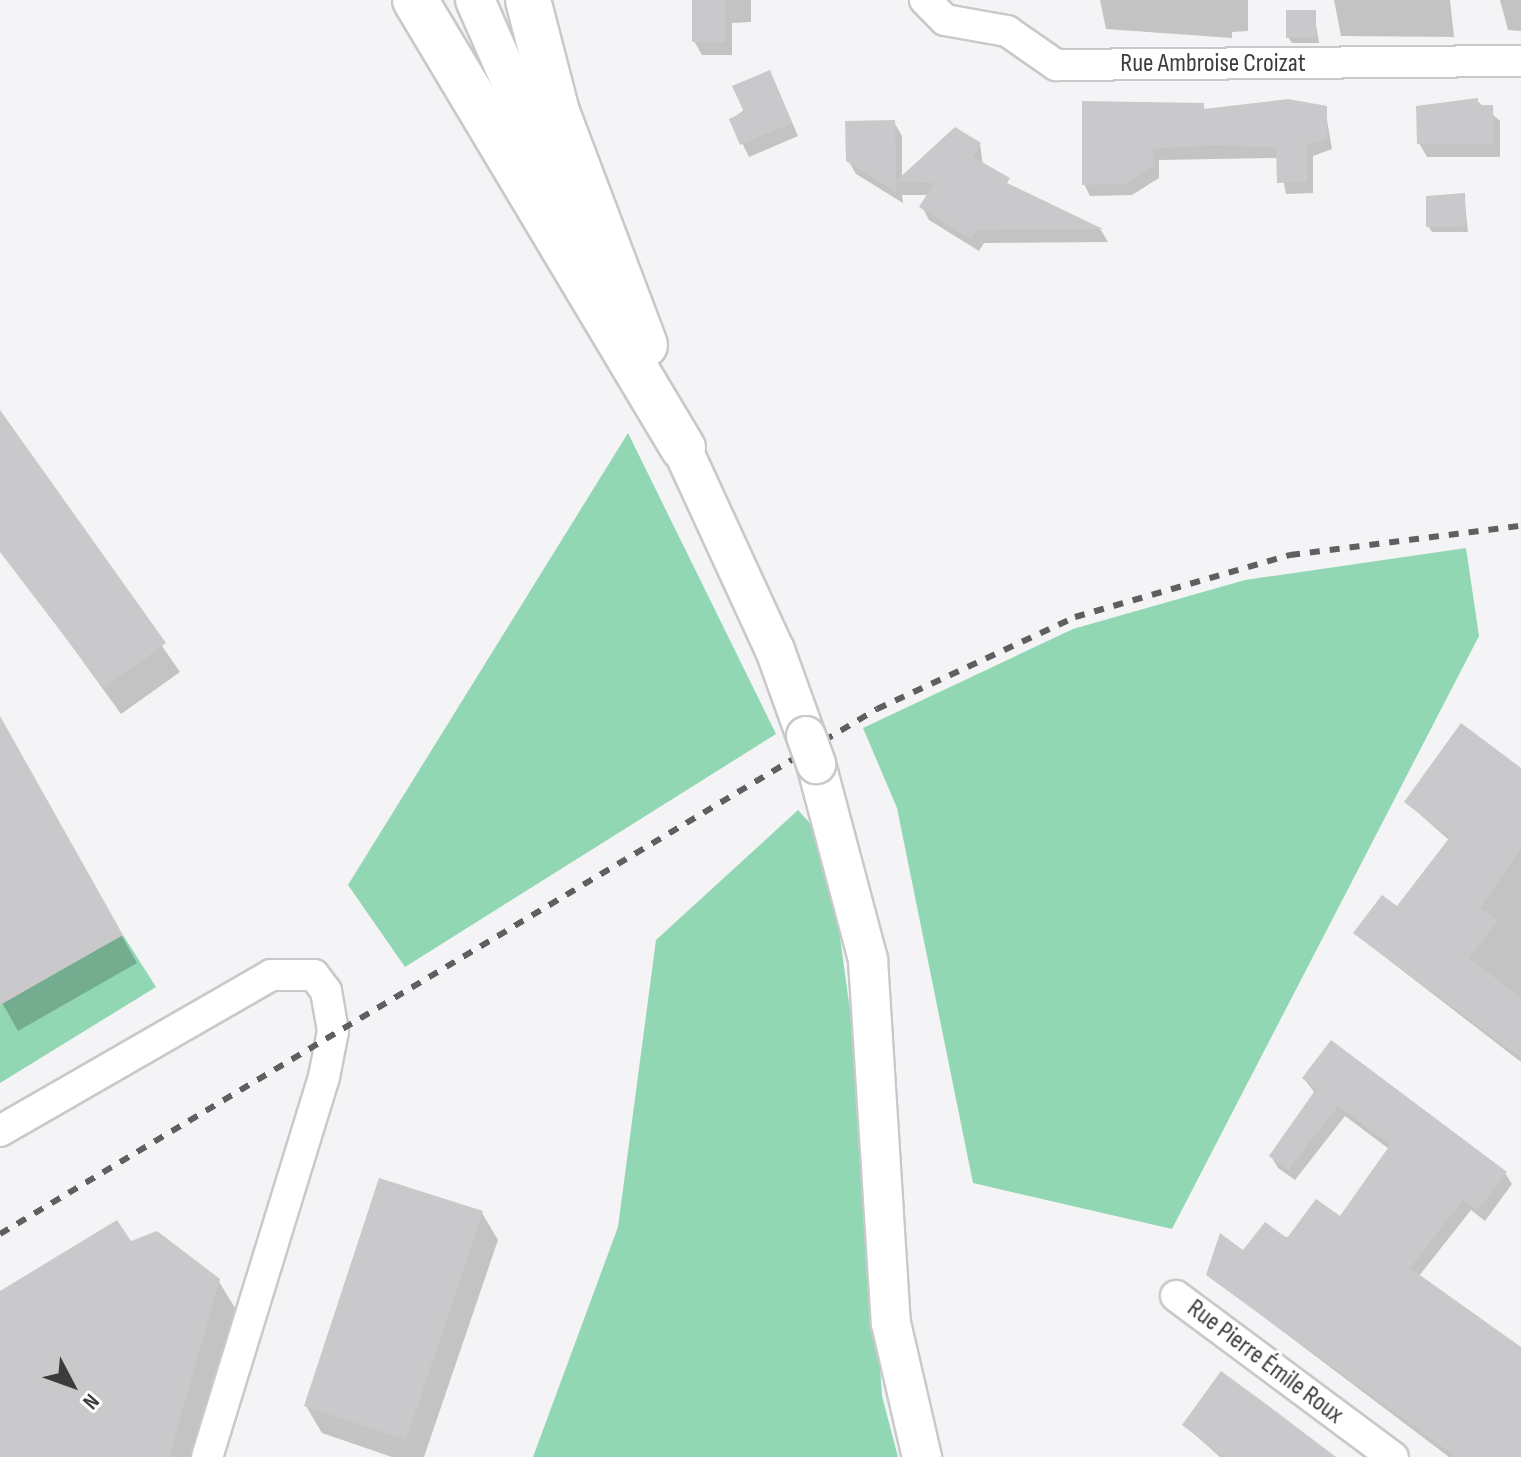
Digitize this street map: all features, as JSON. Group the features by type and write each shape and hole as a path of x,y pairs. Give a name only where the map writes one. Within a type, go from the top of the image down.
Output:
{"main road":[{"path":"415,0 683,448"},
{"path":"528,0 557,112 683,448"}],"street":[{"path":"439,0 499,115 557,194"},
{"path":"475,0 557,194 683,448 811,750 868,960 891,1323 922,1457"},
{"name":"Rue Ambroise Croizat","path":"925,0 945,20 1007,31 1056,65 1521,61"},
{"path":"0,1131 271,975 314,975 326,991 333,1031 324,1077 207,1457"},
{"name":"Rue Pierre Émile Roux","path":"1176,1296 1393,1457"}],"green space":[{"path":"628,433 776,734 405,967 348,885"},
{"path":"1466,548 1479,636 1172,1229 973,1183 897,808 863,728 1073,629 1245,580"},
{"path":"798,810 827,842 863,1106 882,1396 898,1457 533,1457 618,1227 656,940"},
{"path":"123,935 156,987 0,1083 0,1003"}],"building":[{"path":"692,0 725,0 725,42 692,42"},
{"path":"1286,10 1316,10 1316,37 1286,38"},
{"path":"770,70 792,123 740,145 729,119 744,112 732,86"},
{"path":"1478,98 1478,105 1493,105 1494,144 1417,144 1416,106"},
{"path":"1288,99 1327,106 1327,138 1307,145 1307,182 1277,183 1276,147 1212,145 1153,149 1154,166 1126,184 1082,185 1082,101 1204,103 1204,109"},
{"path":"895,120 896,181 955,127 981,143 973,157 1010,178 1007,183 1103,229 977,230 971,239 919,207 934,183 896,182 896,192 846,161 845,121"},
{"path":"1465,193 1466,226 1426,227 1426,196"},
{"path":"0,410 166,643 104,688 0,552"},
{"path":"0,716 123,935 0,1005"},
{"path":"1461,723 1521,768 1521,848 1480,908 1498,921 1469,958 1521,998 1521,1058 1353,933 1382,895 1397,906 1450,837 1404,802"},
{"path":"1331,1040 1507,1172 1478,1210 1463,1200 1410,1268 1521,1347 1521,1457 1456,1457 1206,1275 1220,1233 1243,1250 1265,1222 1287,1238 1316,1199 1340,1216 1390,1145 1338,1106 1288,1170 1269,1156 1316,1089 1302,1078"},
{"path":"379,1178 483,1211 406,1440 304,1406"},
{"path":"117,1220 131,1241 157,1231 220,1279 169,1457 0,1457 0,1291"},
{"path":"1221,1371 1336,1457 1224,1457 1182,1425"}],"railway":[{"path":"0,1234 877,709 1075,617 1290,555 1521,526"}]}
